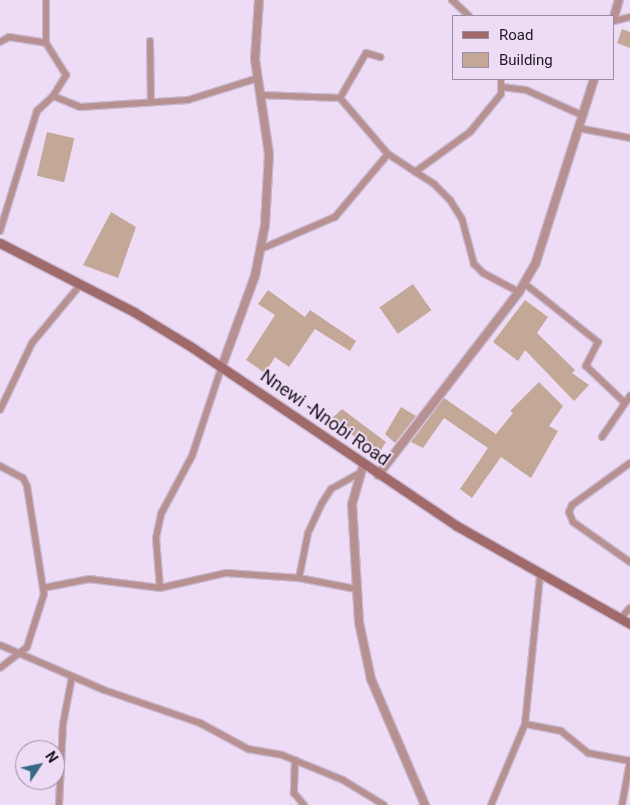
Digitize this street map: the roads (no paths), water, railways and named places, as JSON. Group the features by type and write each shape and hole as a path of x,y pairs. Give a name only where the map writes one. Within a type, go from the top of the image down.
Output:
{"main road":[{"name":"Nnewi -Nnobi Road","path":"0,243 81,284 222,366 360,470 378,475 540,576 630,624"}],"street":[{"path":"0,231 37,111 53,96 66,75 46,42 46,0"},
{"path":"160,588 156,538 161,514 192,456 222,366 256,276 261,248 269,154 258,78 259,0"},
{"path":"452,0 468,15"},
{"path":"615,15 619,0"},
{"path":"615,21 630,17"},
{"path":"0,42 9,38 46,42"},
{"path":"150,41 151,102"},
{"path":"340,98 366,53 380,57"},
{"path":"53,96 80,106 188,100 258,78"},
{"path":"415,172 470,132 496,101 502,87 501,80"},
{"path":"378,475 519,292 536,262 594,80"},
{"path":"502,87 526,90 582,115"},
{"path":"260,95 340,98 388,154 415,172 450,200 462,219 474,264 483,273 519,292"},
{"path":"578,128 630,138"},
{"path":"261,248 335,217 388,154"},
{"path":"524,282 598,342 586,366 625,404"},
{"path":"0,410 32,343 81,284"},
{"path":"602,437 630,396"},
{"path":"630,463 572,505 568,512 573,522 630,562"},
{"path":"0,466 25,481 43,588 38,619 22,652 0,668"},
{"path":"299,578 308,532 322,503 331,489 360,470"},
{"path":"360,470 351,525 356,589 371,679 425,805"},
{"path":"43,588 89,579 160,588 226,573 299,578 356,589"},
{"path":"491,805 525,724 540,576"},
{"path":"620,619 630,608"},
{"path":"0,645 22,652 72,677 200,723 248,749 296,760 343,780 384,805"},
{"path":"60,805 63,724 72,677"},
{"path":"525,724 561,731 588,753 630,761 622,805"},
{"path":"296,760 294,793 304,805"}]}
